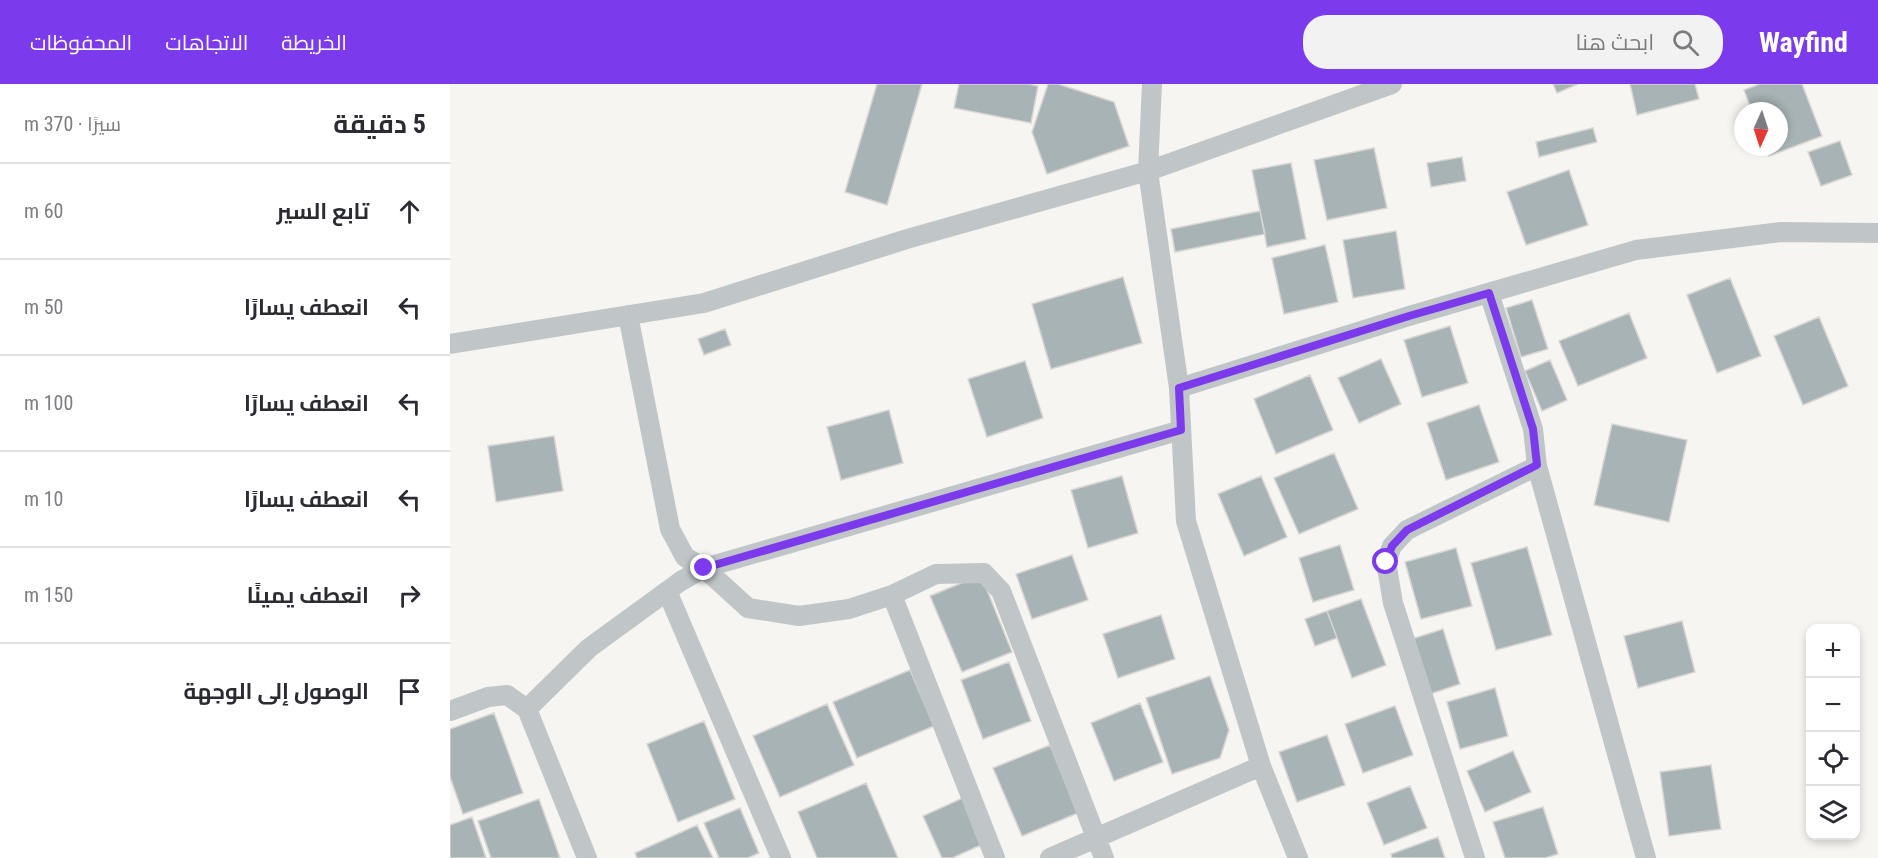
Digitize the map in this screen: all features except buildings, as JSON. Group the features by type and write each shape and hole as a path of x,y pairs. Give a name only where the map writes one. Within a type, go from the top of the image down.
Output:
{"street":[{"path":"1152,84 1149,171 1179,388 1186,521 1261,766 1298,858"},
{"path":"450,344 704,303 907,239 1149,171 1392,84"},
{"path":"1179,388 1409,316 1636,250 1781,232 1878,233"},
{"path":"1489,293 1533,429 1537,465 1646,858"},
{"path":"628,315 670,529 685,557 704,568 748,608 799,615 849,609 892,595 936,574 984,573 1001,591 1104,858"},
{"path":"527,709 589,648 667,591 704,568 1181,430"},
{"path":"1475,858 1393,603 1386,562 1392,546 1407,530 1537,465"},
{"path":"667,591 781,858"},
{"path":"892,595 995,858"},
{"path":"450,711 489,696 507,695 527,709 587,858"},
{"path":"1050,858 1261,766"}],"route":[{"path":"704,568 1181,430 1179,388 1489,293 1533,429 1537,465 1407,530 1392,546 1386,562"}]}
